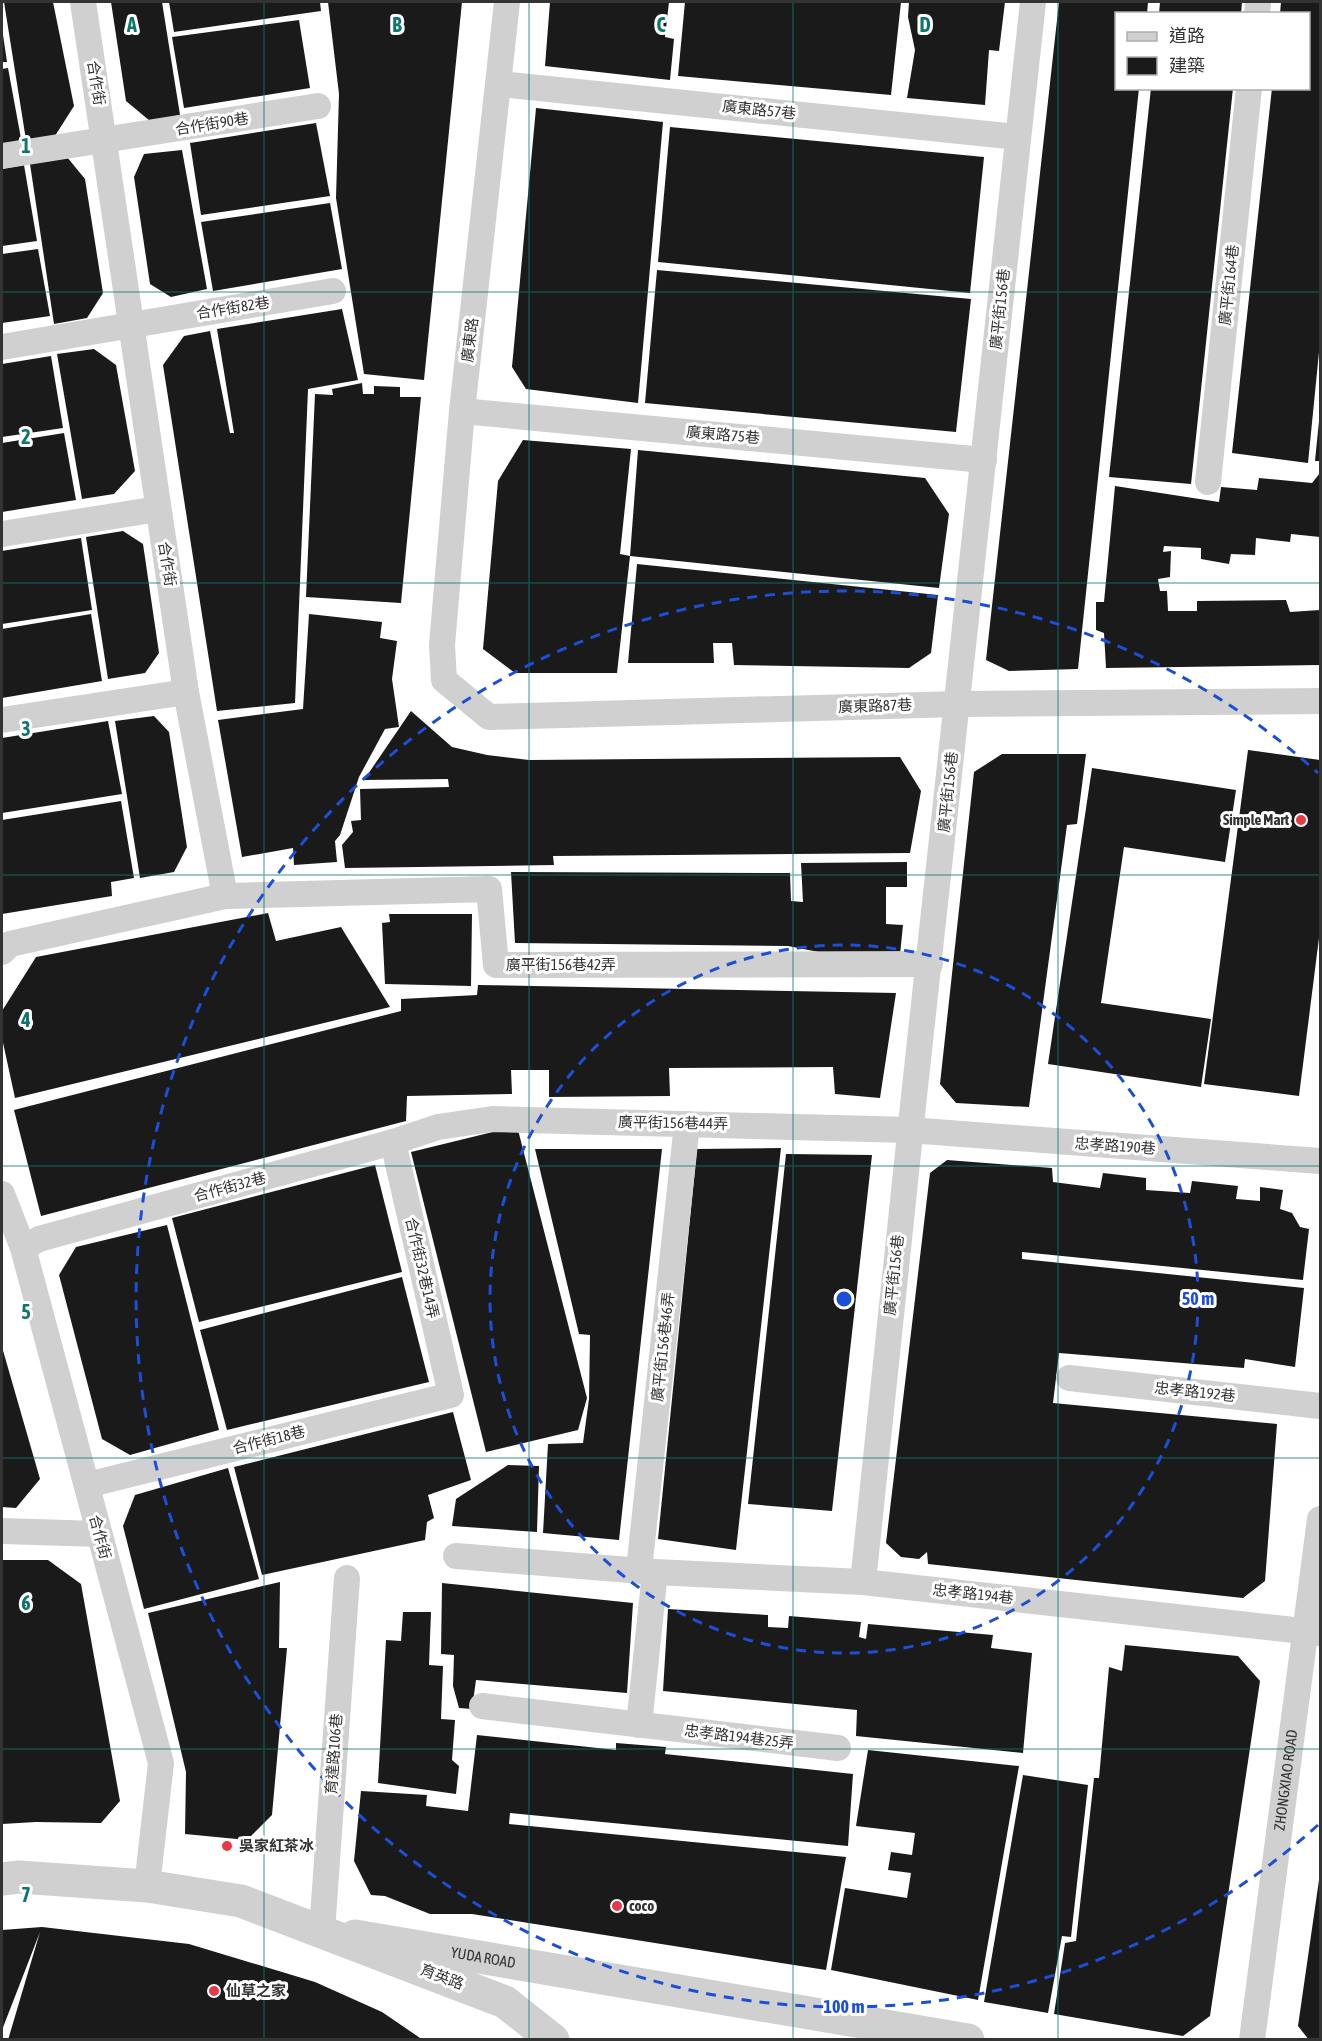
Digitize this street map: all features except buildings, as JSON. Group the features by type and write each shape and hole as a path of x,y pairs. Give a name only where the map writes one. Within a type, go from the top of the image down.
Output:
{"street":[{"name":"YUDA ROAD","path":"2,1879 19,1877 147,1886 241,1901 322,1931 968,2040"},
{"name":"育英路","path":"322,1931 505,2002 553,2040"}],"lane":[{"name":"合作街","path":"83,2 133,324 186,692 225,896"},
{"name":"廣東路","path":"444,680 442,645 462,411 500,84 507,2"},
{"name":"廣平街156巷","path":"863,1582 909,1130 930,964 1033,2"},
{"name":"廣東路57巷","path":"500,84 1018,137"},
{"name":"廣平街164巷","path":"1208,482 1249,90"},
{"name":"合作街90巷","path":"2,156 211,125 318,106"},
{"name":"合作街82巷","path":"2,347 333,291"},
{"name":"廣東路75巷","path":"462,411 984,460"},
{"path":"2,534 158,509"},
{"name":"廣東路87巷","path":"444,680 489,717 958,704 1320,701"},
{"path":"2,720 186,692"},
{"name":"廣平街156巷42弄","path":"225,896 489,889 496,965 930,964"},
{"path":"2,952 10,944 225,896"},
{"name":"廣平街156巷44弄","path":"438,1126 492,1119 909,1130"},
{"name":"廣平街156巷46弄","path":"647,1571 687,1124"},
{"name":"合作街32巷","path":"23,1248 39,1239 393,1142 438,1126"},
{"name":"忠孝路190巷","path":"909,1130 1320,1161"},
{"name":"合作街32巷14弄","path":"393,1142 451,1395"},
{"name":"合作街","path":"2,1194 23,1248 161,1763 147,1886"},
{"name":"忠孝路192巷","path":"1069,1378 1320,1406"},
{"name":"合作街18巷","path":"87,1485 451,1395"},
{"name":"ZHONGXIAO ROAD","path":"1252,2040 1313,1632 1320,1519"},
{"path":"2,1531 99,1534"},
{"name":"忠孝路194巷","path":"456,1556 647,1571 863,1582 1313,1632"},
{"path":"639,1725 647,1571"},
{"name":"育達路106巷","path":"322,1931 347,1578"},
{"name":"忠孝路194巷25弄","path":"482,1707 838,1748"}],"place":[{"name":"Simple Mart","path":"1301,820"},
{"name":"吳家紅茶冰","path":"227,1846"},
{"name":"coco","path":"617,1906"},
{"name":"仙草之家","path":"214,1991"}]}
